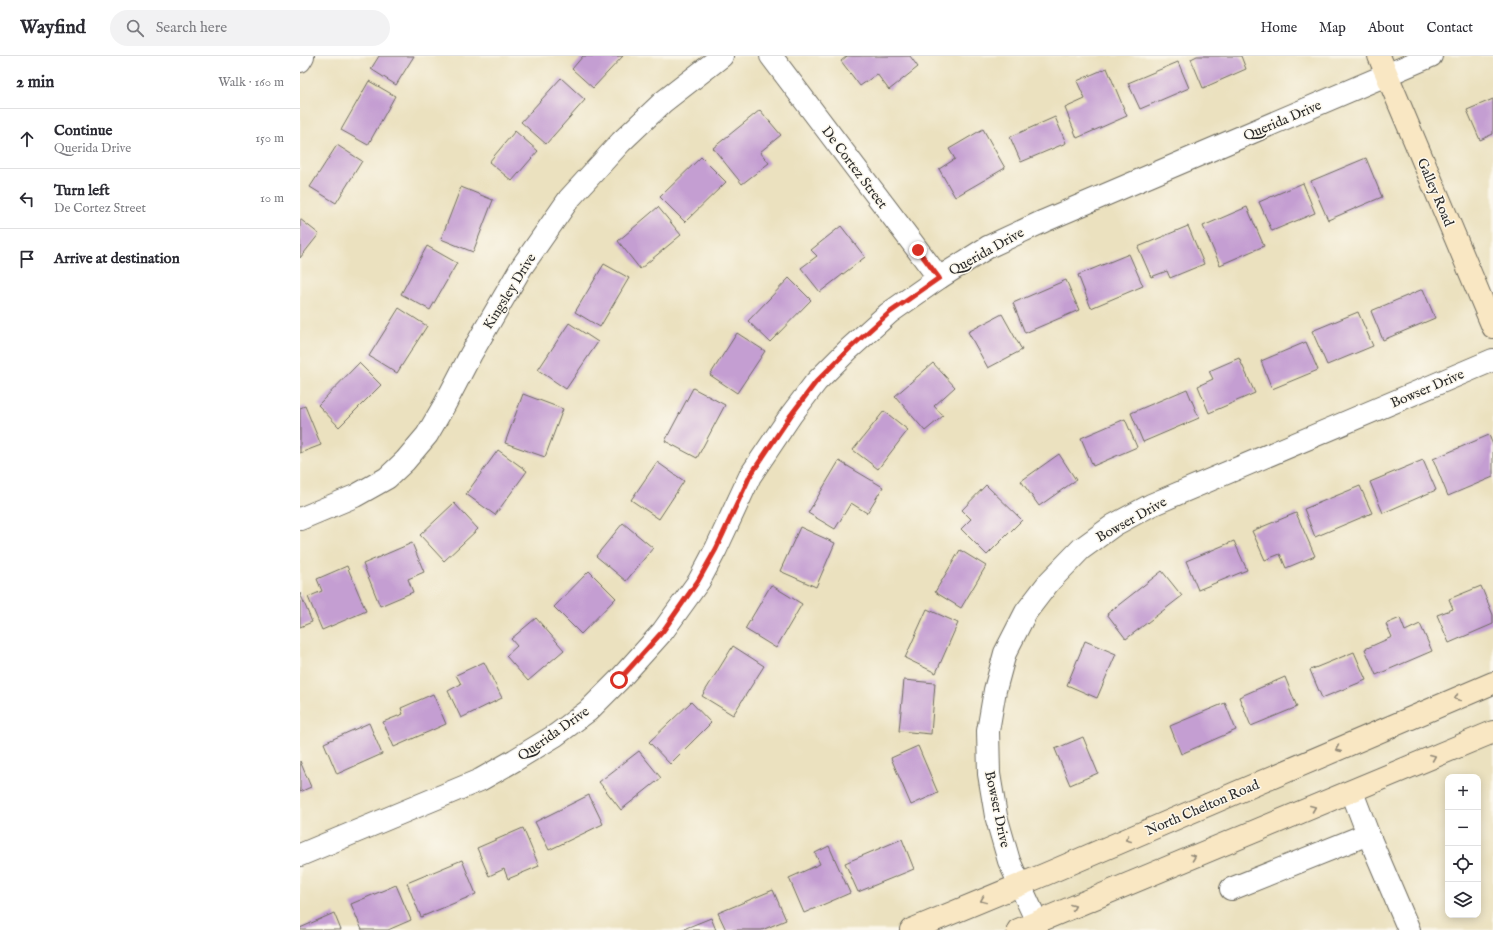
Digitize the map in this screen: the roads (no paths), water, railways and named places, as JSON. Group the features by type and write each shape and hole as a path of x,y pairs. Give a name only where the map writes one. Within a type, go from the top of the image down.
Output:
{"main road":[{"name":"Galley Road","path":"1383,65 1493,327"},
{"name":"North Chelton Road","path":"911,930 1493,683"},
{"path":"1035,928 1493,732"}],"street":[{"path":"300,61 303,56"},
{"name":"Kingsley Drive","path":"300,519 354,496 387,478 405,461 427,435 471,354 518,274 569,199 621,142 658,107 722,56"},
{"name":"De Cortez Street","path":"772,56 939,278"},
{"name":"Querida Drive","path":"300,856 480,780 556,735 588,711 619,680 663,631 698,581 716,549 750,476 791,415 816,382 849,349 889,313 939,278 988,248 1044,221 1383,65 1431,56"},
{"name":"Bowser Drive","path":"1035,928 1009,861 996,816 989,774 988,731 995,690 1005,653 1026,612 1048,582 1080,549 1114,525 1151,505 1493,360"},
{"path":"1352,792 1368,834 1409,930"},
{"path":"1231,889 1368,834"}]}
